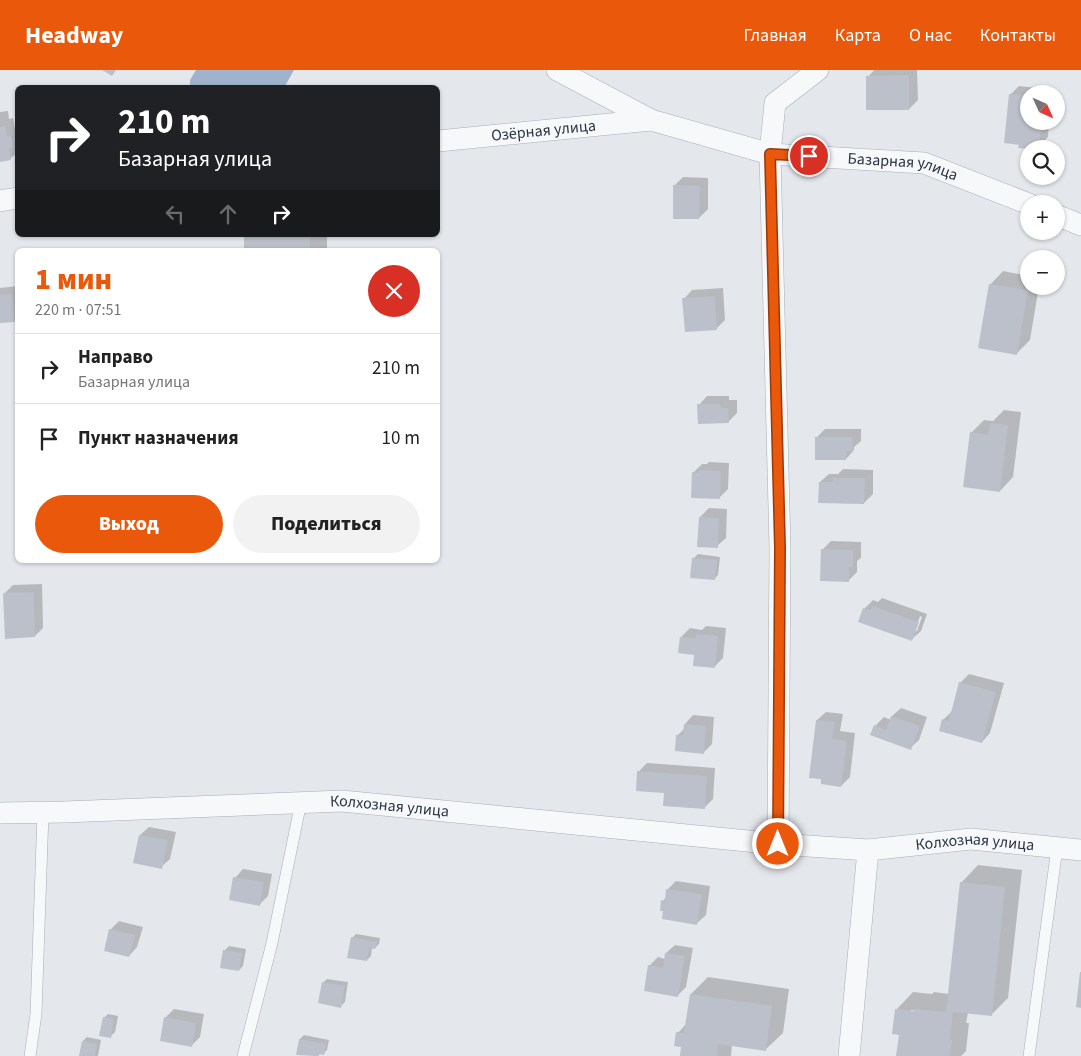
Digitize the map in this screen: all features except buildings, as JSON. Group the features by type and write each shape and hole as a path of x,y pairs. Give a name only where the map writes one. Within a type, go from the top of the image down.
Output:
{"street":[{"path":"557,70 651,120"},
{"path":"778,844 780,548 770,154 775,104 818,70"},
{"name":"Озёрная улица","path":"440,141 651,120"},
{"name":"Базарная улица","path":"651,120 770,154 924,163 1020,200"},
{"path":"0,201 15,198"},
{"path":"1065,219 1081,225"},
{"name":"Колхозная улица","path":"0,812 342,801 778,844 868,850 971,839 1081,850"},
{"path":"850,1056 868,850"}],"lane":[{"path":"243,1056 272,943 301,802"},
{"path":"30,1056 36,1014 43,812"},
{"path":"1029,1056 1057,848"}],"water":[{"path":"196,70 294,70 286,85 190,85 190,80"}],"route":[{"path":"778,844 780,548 770,154 809,156"}]}
